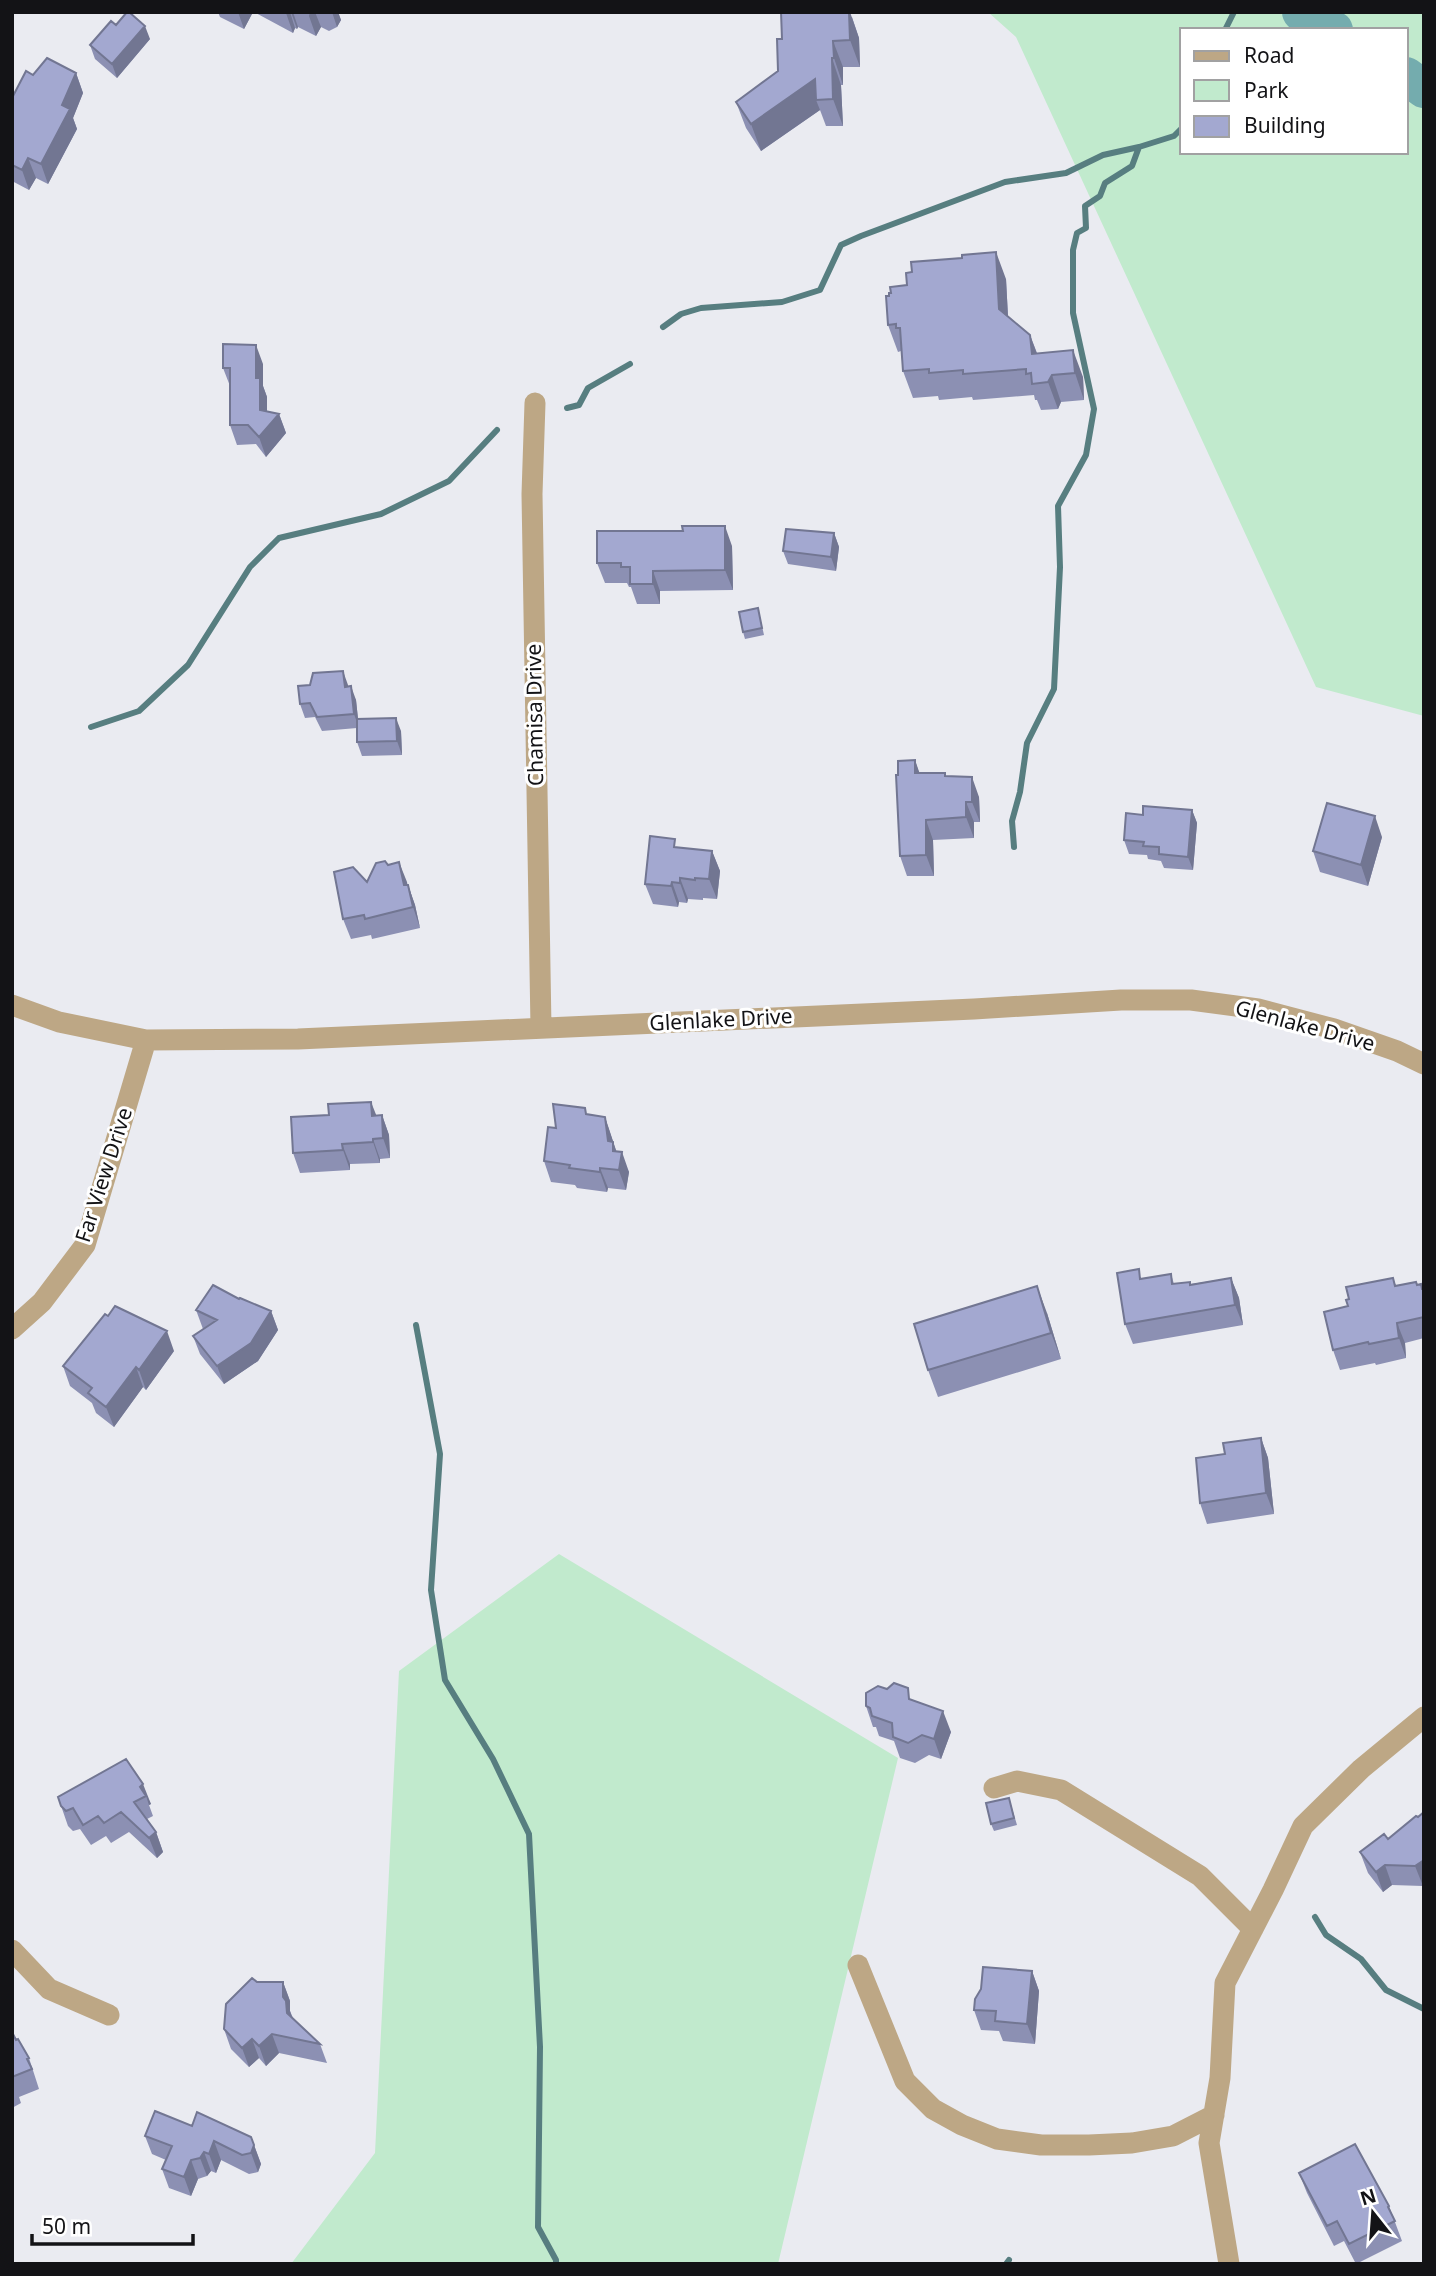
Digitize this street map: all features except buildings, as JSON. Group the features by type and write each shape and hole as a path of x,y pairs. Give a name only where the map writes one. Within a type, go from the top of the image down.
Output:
{"street":[{"name":"Chamisa Drive","path":"535,402 532,494 541,1028"},
{"name":"Glenlake Drive","path":"12,1005 59,1022 146,1040 298,1039 1121,1000 1191,1000 1258,1009 1334,1029 1397,1051 1424,1064"},
{"name":"Far View Drive","path":"12,1329 42,1302 85,1245 146,1040"},
{"path":"1229,2264 1209,2143 1220,2078 1225,1983 1303,1826 1361,1769 1424,1717"},
{"path":"994,1788 1017,1781 1061,1790 1200,1877 1253,1929"},
{"path":"12,1950 49,1989 109,2015"},
{"path":"859,1965 905,2081 933,2109 962,2125 997,2139 1041,2145 1089,2145 1132,2143 1173,2136 1214,2115"}],"green space":[{"path":"988,12 1424,12 1424,716 1316,687 1016,37"},
{"path":"559,1554 898,1758 778,2264 291,2264 375,2153 399,1671"}],"waterway":[{"path":"1226,28 1234,12"},
{"path":"1301,12 1310,21 1329,28"},
{"path":"1408,77 1424,89"},
{"path":"1014,847 1012,821 1020,792 1027,743 1054,689 1060,567 1058,506 1086,455 1094,409 1073,313 1073,250 1077,233 1086,228 1085,206 1100,196 1105,183 1132,166 1139,147 1174,136 1180,130"},
{"path":"663,327 681,314 701,308 782,302 820,290 841,245 861,236 1005,182 1066,173 1103,155 1139,147"},
{"path":"567,408 579,405 588,388 630,364"},
{"path":"91,727 139,711 188,665 250,567 279,538 381,514 449,481 497,430"},
{"path":"416,1325 440,1454 431,1590 445,1680 493,1759 529,1834 540,2047 538,2227 556,2264"},
{"path":"1315,1917 1326,1935 1361,1959 1386,1990 1424,2009"},
{"path":"1006,2264 1009,2260"}]}
